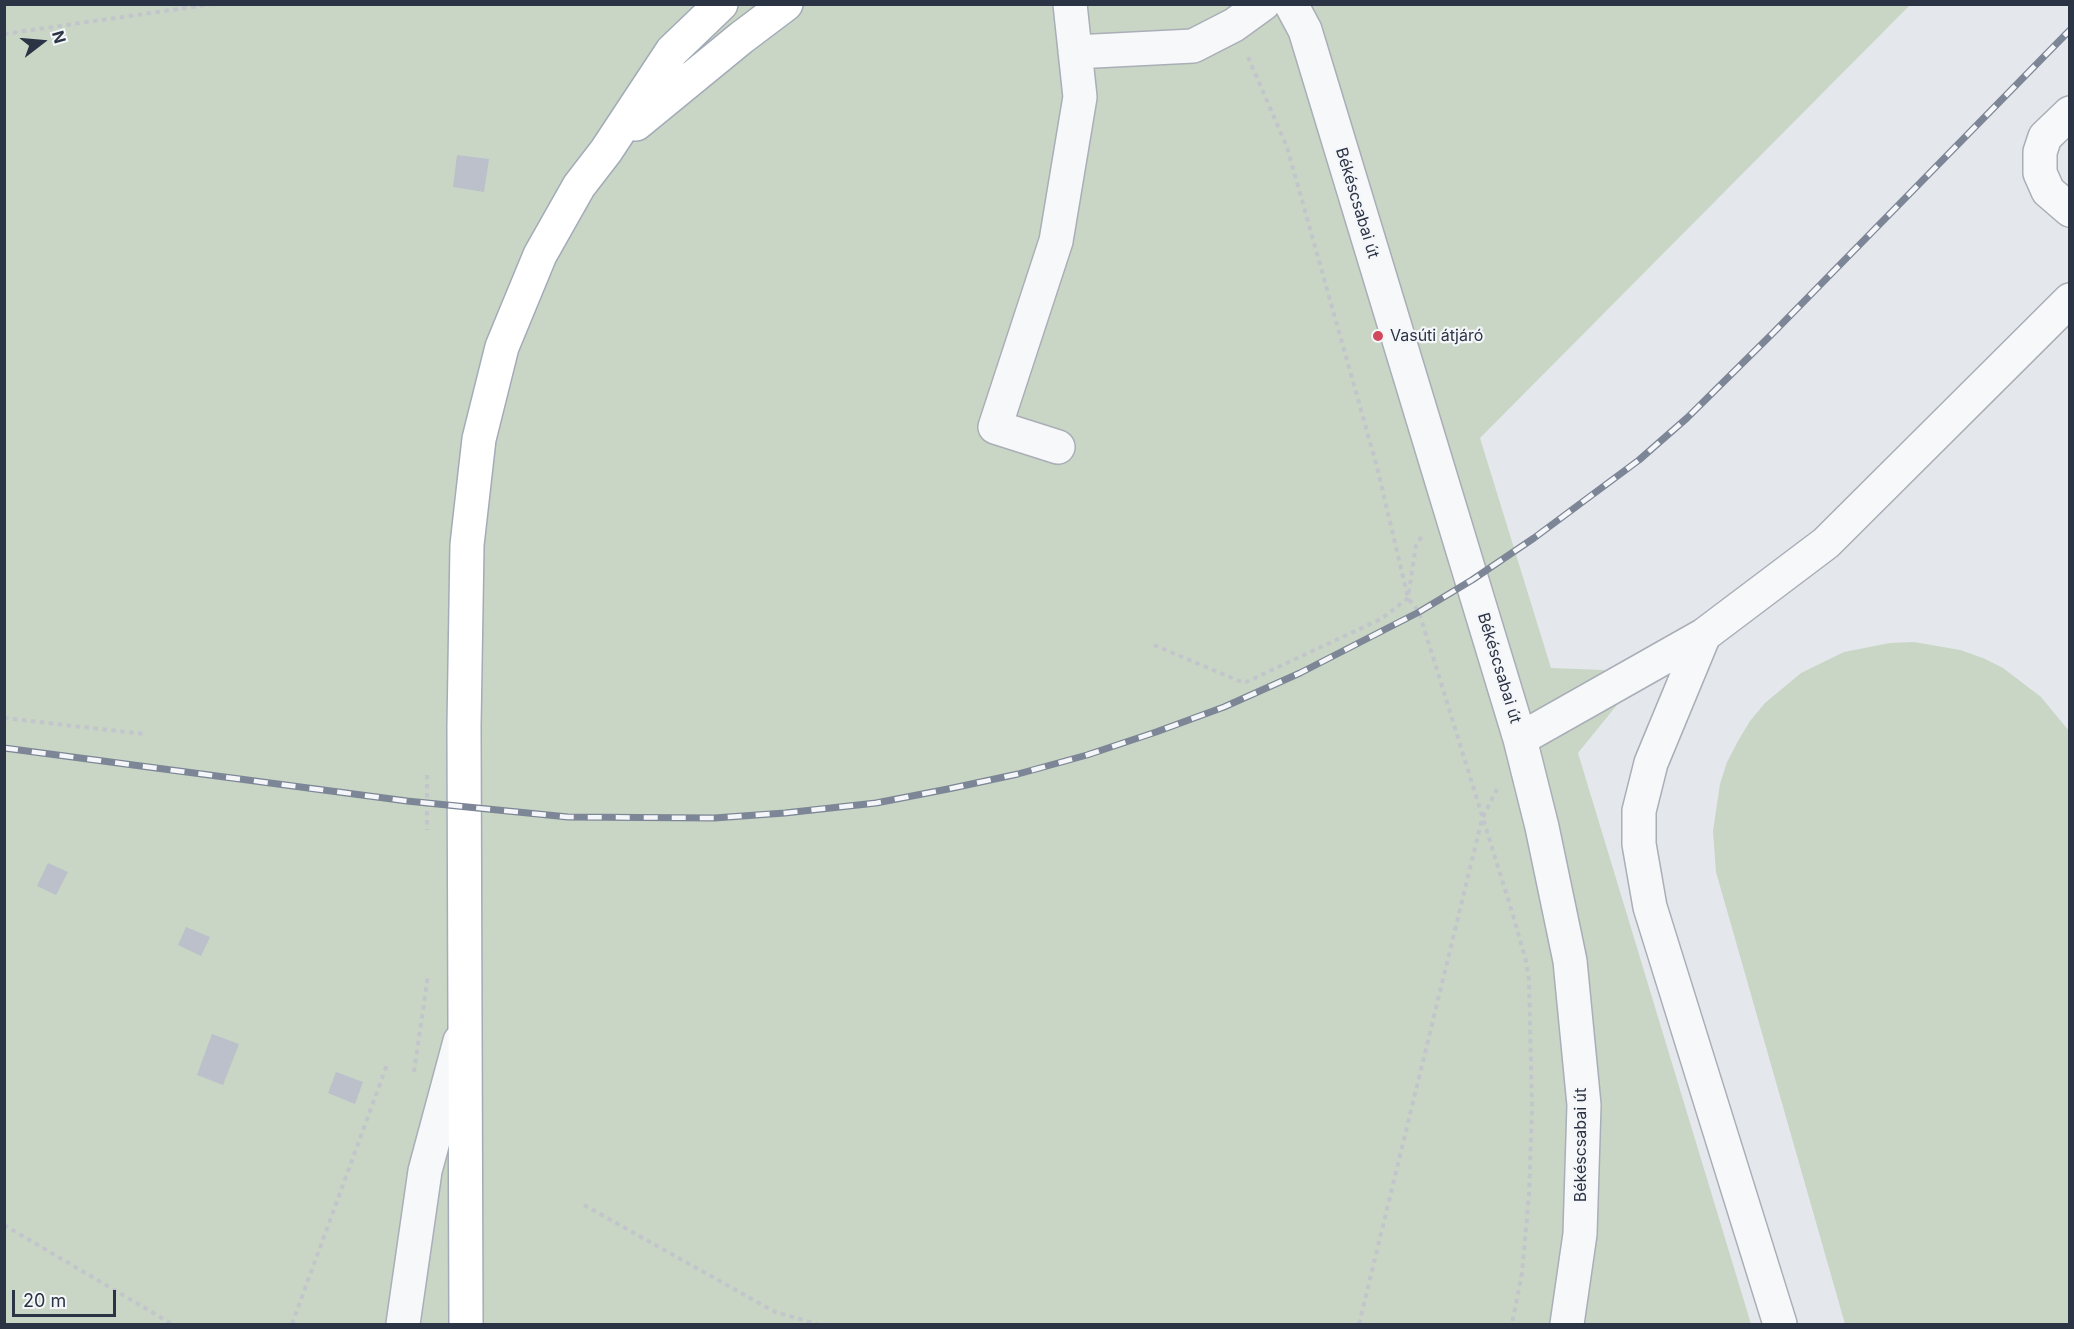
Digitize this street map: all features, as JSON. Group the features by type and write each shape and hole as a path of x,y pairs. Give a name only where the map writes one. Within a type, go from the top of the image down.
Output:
{"main road":[{"path":"466,1324 464,726 466,545 479,439 502,347 540,255 579,186 606,151 672,51 721,4"},
{"path":"606,151 741,38 786,4"}],"street":[{"path":"1058,447 994,427 1056,241 1080,97 1070,4"},
{"path":"1075,52 1193,46 1234,25 1263,4"},
{"name":"Békéscsabai út","path":"1300,13 1520,739 1542,827 1570,961 1584,1105 1580,1234 1567,1324"},
{"path":"2070,113 2045,137 2040,152 2040,173 2048,192 2070,210"},
{"path":"1520,739 1704,635 1826,543 2070,300"},
{"path":"1704,635 1650,763 1639,812 1639,844 1650,907 1780,1324"},
{"path":"403,1324 426,1171 466,1019"}],"path":[{"path":"4,34 213,4"},
{"path":"1234,25 1287,147 1377,467 1408,598 1419,612 1512,912 1528,980 1532,1108 1529,1195 1522,1273 1512,1324"},
{"path":"1154,645 1244,683 1381,619 1408,598 1416,545 1447,501"},
{"path":"4,718 144,734"},
{"path":"1359,1324 1482,819 1520,739"},
{"path":"292,1324 388,1062"},
{"path":"584,1205 775,1312 818,1324"},
{"path":"4,1225 172,1324"}],"green space":[{"path":"4,5 1910,5 1480,438 1551,668 1604,670 1621,700 1578,753 1751,1324 5,1324"},
{"path":"1914,642 1960,650 2003,668 2041,697 2069,731 2069,1324 1845,1324 1716,872 1713,831 1720,784 1727,762 1738,741 1750,721 1765,703 1801,673 1844,652 1890,643"}],"building":[{"path":"457,155 489,159 484,192 453,187"},
{"path":"48,863 68,872 56,895 37,886"},
{"path":"186,927 210,937 201,956 178,945"},
{"path":"212,1034 239,1044 223,1085 197,1075"},
{"path":"336,1072 363,1082 355,1104 328,1093"}],"railway":[{"path":"4,748 407,801 568,817 714,818 876,803 948,789 1018,774 1087,755 1156,732 1224,707 1300,673 1419,612 1534,538 1639,460 1687,418 1773,333 2070,30"}],"place":[{"name":"Vasúti átjáró","path":"1378,336"}]}
